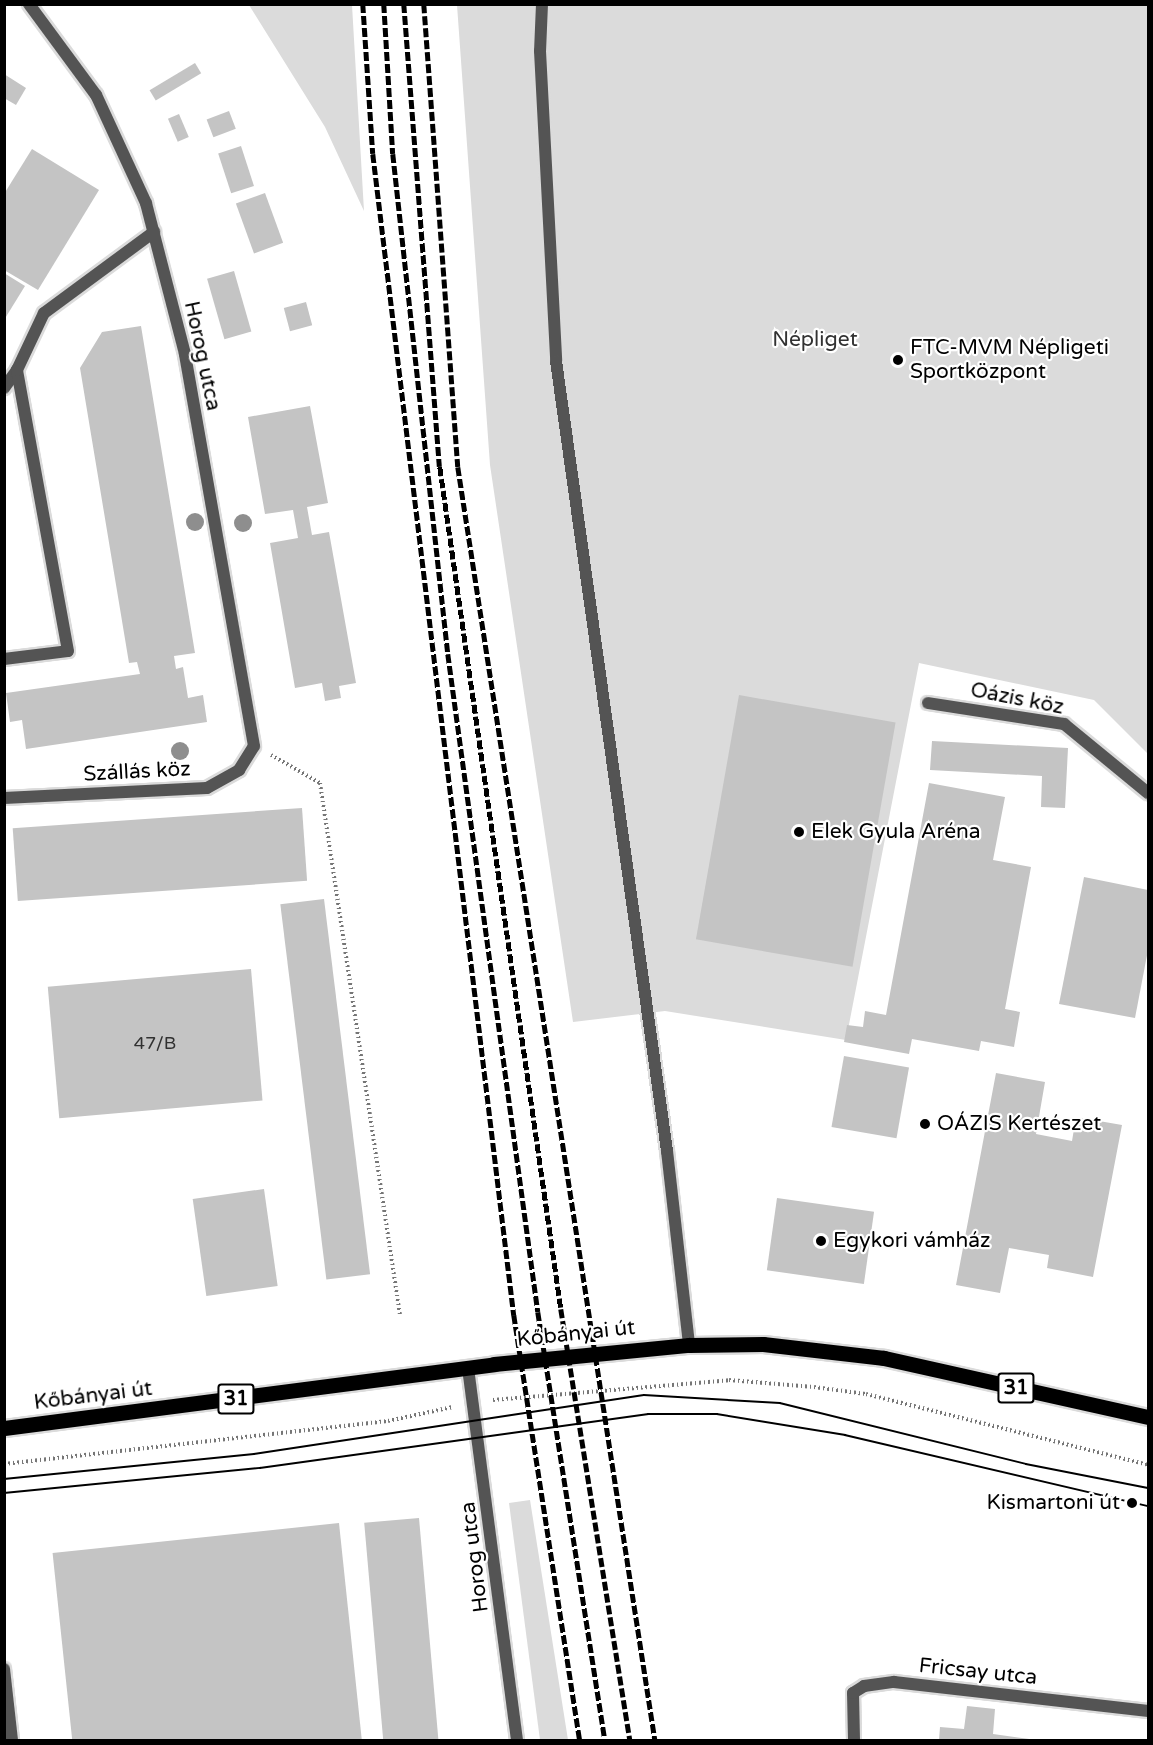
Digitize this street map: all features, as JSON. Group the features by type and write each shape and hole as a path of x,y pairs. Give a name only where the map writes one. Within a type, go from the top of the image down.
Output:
{"main road":[{"name":"Kőbányai út","path":"4,1428 468,1368 689,1345 763,1344 884,1358 1149,1417"}],"street":[{"name":"Horog utca","path":"29,4 96,95 136,175 154,232 185,354 254,746"},
{"path":"542,4 540,51 556,361 667,1151 689,1345"},
{"path":"4,388 17,370 44,313 154,232"},
{"path":"4,659 68,651 17,370"},
{"name":"Oázis köz","path":"928,703 1064,724 1149,793"},
{"name":"Szállás köz","path":"4,798 207,788 239,770 254,746"},
{"name":"Horog utca","path":"468,1368 517,1740"},
{"path":"4,1669 12,1740"},
{"name":"Fricsay utca","path":"854,1740 853,1693 864,1686 894,1682 1149,1711"}],"path":[{"path":"254,746 320,783 400,1315"},
{"path":"4,1464 388,1421 473,1404 647,1384 729,1380 866,1394 1149,1465"}],"green space":[{"path":"249,5 352,5 364,211 325,127"},
{"name":"FTC-MVM Népligeti Sportközpont","path":"457,5 1148,5 1148,754 1094,700 919,663 846,1040 665,1011 573,1022 490,465"},
{"path":"530,1500 568,1740 540,1740 509,1503"}],"building":[{"path":"195,63 201,73 156,101 150,90"},
{"path":"4,74 26,88 16,105 4,98"},
{"path":"229,111 236,129 213,137 207,120"},
{"path":"179,114 189,137 178,142 168,119"},
{"path":"241,146 254,186 231,193 218,153"},
{"path":"32,149 99,190 38,290 4,270 4,194"},
{"path":"265,193 283,243 254,253 236,204"},
{"path":"234,271 251,332 224,339 207,279"},
{"path":"4,273 25,286 4,320"},
{"path":"306,302 312,325 290,331 284,308"},
{"path":"141,326 195,653 174,656 176,669 183,667 188,698 203,695 207,722 26,749 22,720 10,722 6,693 140,674 137,662 129,663 80,368 102,332"},
{"path":"310,406 328,503 307,507 312,535 329,532 356,683 339,686 341,698 325,701 322,683 295,688 270,543 298,538 293,510 265,514 248,417"},
{"name":"Elek Gyula Aréna","path":"739,695 896,723 853,967 696,939"},
{"path":"932,741 1068,748 1065,808 1041,807 1042,776 930,770"},
{"path":"929,783 1005,797 993,860 1031,867 1005,1009 1020,1012 1014,1047 981,1041 979,1051 912,1039 909,1054 844,1042 847,1025 863,1027 865,1011 886,1015"},
{"path":"302,808 307,881 18,901 13,828"},
{"path":"1084,877 1148,890 1148,950 1135,1018 1059,1004"},
{"path":"324,899 370,1274 326,1280 280,904"},
{"path":"251,969 263,1100 59,1118 48,987"},
{"path":"844,1056 909,1067 896,1138 831,1127"},
{"path":"996,1073 1045,1082 1036,1134 1072,1141 1076,1117 1122,1125 1093,1277 1047,1268 1049,1255 1009,1248 1000,1293 956,1285"},
{"path":"264,1189 278,1286 206,1296 193,1199"},
{"name":"Egykori vámház","path":"777,1198 874,1212 864,1284 767,1270"},
{"path":"419,1518 438,1740 383,1740 364,1523"},
{"path":"339,1523 362,1740 72,1740 53,1553"},
{"path":"967,1706 995,1709 993,1734 1037,1740 939,1740 940,1727 964,1729"}],"tram line":[{"path":"4,1479 254,1454 644,1395 780,1403 1026,1464 1148,1488"},
{"path":"4,1493 260,1468 648,1414 717,1414 845,1435 1148,1506"}],"railway":[{"path":"363,4 373,154 514,1315 580,1740"},
{"path":"384,4 393,154 448,654 538,1312 605,1740"},
{"path":"404,4 440,467 561,1309 630,1740"},
{"path":"424,4 458,467 655,1740"}],"place":[{"name":"FTC-MVM Népligeti Sportközpont","path":"898,360"},
{"name":"Elek Gyula Aréna","path":"799,832"},
{"name":"OÁZIS Kertészet","path":"925,1124"},
{"name":"Egykori vámház","path":"821,1241"},
{"name":"Kismartoni út","path":"1132,1503"}],"park label":[{"name":"Népliget","path":"815,340"}]}
